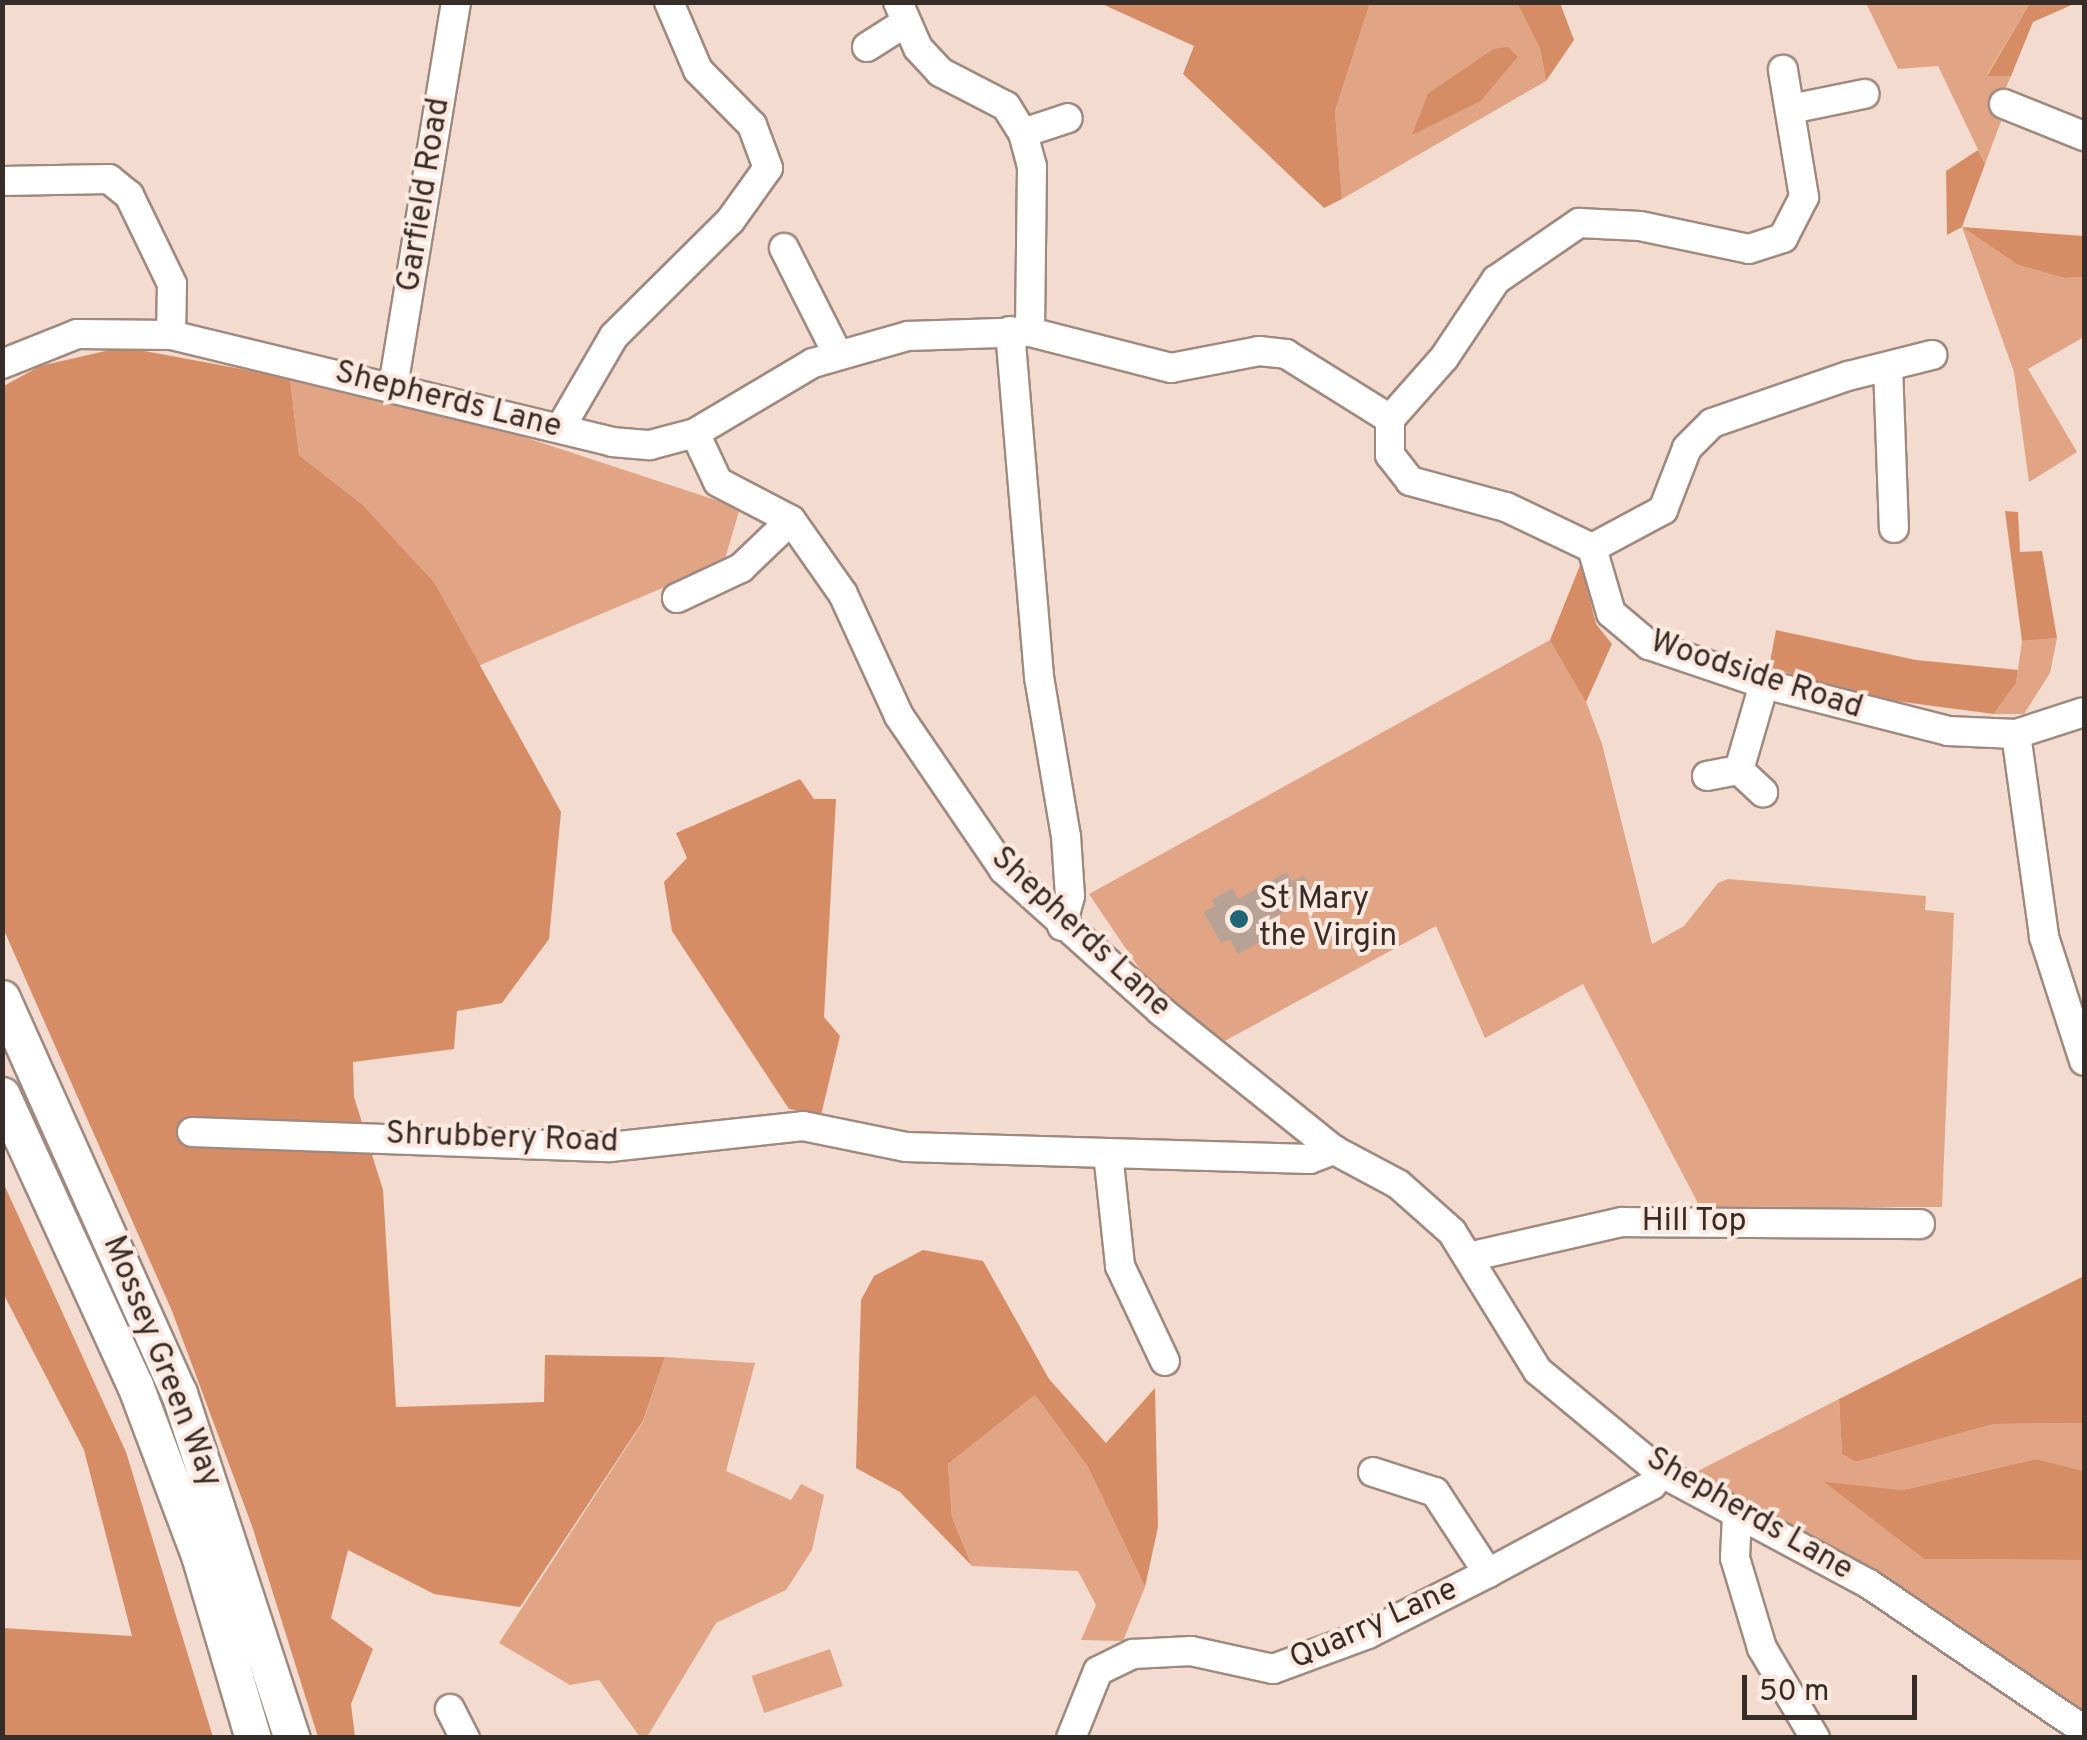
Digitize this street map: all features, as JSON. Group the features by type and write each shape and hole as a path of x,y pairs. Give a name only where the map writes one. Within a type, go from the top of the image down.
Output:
{"main road":[{"name":"Mossey Green Way","path":"2,998 179,1393 292,1738"},
{"name":"Mossey Green Way","path":"2,1095 135,1385 199,1555 252,1738"}],"street":[{"name":"Garfield Road","path":"393,387 456,2"},
{"path":"561,427 614,336 730,222 768,168 752,125 698,70 669,2"},
{"path":"867,46 902,13 940,72 1006,106 1023,134 1032,166 1020,332 1039,677 1066,836 1070,896 1062,926"},
{"path":"1783,70 1804,197 1798,218 1782,238 1749,249 1640,226 1579,222 1496,280 1444,358 1390,419 1390,455 1410,481 1490,502 1592,548 1663,510 1687,448 1703,428 1932,356"},
{"path":"1791,109 1864,94"},
{"path":"2004,104 2084,136"},
{"path":"1023,134 1068,118"},
{"path":"2,180 109,179 129,194 172,284 171,335"},
{"path":"784,248 837,353"},
{"path":"695,433 837,353 942,332 1020,332 1153,366 1259,352 1286,354 1390,419"},
{"name":"Shepherds Lane","path":"2,364 76,334 171,335 631,446 695,433 718,482 791,520 843,594 899,716 961,815 1004,870 1062,926 1334,1150 1398,1184 1474,1256 1538,1371 1660,1472 1869,1584 2084,1730"},
{"path":"1888,367 1894,528"},
{"path":"677,598 742,568 791,520"},
{"name":"Woodside Road","path":"1592,548 1607,604 1628,632 1689,662 1896,720 2016,734 2084,712"},
{"path":"1739,770 1764,684"},
{"path":"2016,734 2044,937 2084,1061"},
{"path":"1706,776 1739,770"},
{"path":"1739,770 1762,792"},
{"name":"Shrubbery Road","path":"192,1132 410,1135 610,1147 803,1126 906,1146 1310,1158 1334,1150"},
{"path":"1108,1153 1120,1266 1165,1361"},
{"name":"Hill Top","path":"1474,1256 1622,1222 1920,1224"},
{"name":"Quarry Lane","path":"1373,1472 1435,1492 1488,1573"},
{"name":"Quarry Lane","path":"1072,1738 1098,1671 1133,1654 1191,1652 1273,1669 1368,1634 1488,1573 1652,1485 1660,1472"},
{"path":"1737,1515 1736,1558 1762,1648 1815,1738"},
{"path":"450,1710 465,1738"}],"shaded area":[{"path":"1100,3 1370,3 1335,111 1342,199 1324,208 1183,74 1194,46"},
{"path":"1370,3 1517,3 1540,49 1546,81 1342,199 1335,111","holes":["1493,49 1518,57 1481,101 1413,134 1428,93"]},
{"path":"1517,3 1560,3 1574,40 1546,81 1540,49"},
{"path":"1866,3 2030,3 1987,75 2011,76 1995,112 2003,116 1985,164 1938,66 1898,69"},
{"path":"2030,3 2076,3 2033,22 2011,76 1987,76"},
{"path":"1508,47 1518,57 1481,101 1412,135 1428,93 1493,49"},
{"path":"1978,150 1985,164 1962,227 1947,235 1946,171"},
{"path":"1962,227 2018,265 2064,278 2084,277 2084,337 2028,369 2077,452 2029,482 2014,372"},
{"path":"1962,227 2084,236 2084,277 2064,278 2018,265"},
{"path":"123,347 290,378 299,455 363,505 434,582 561,812 549,939 502,1003 457,1011 454,1049 353,1062 354,1097 383,1190 396,1407 544,1402 545,1355 665,1357 643,1421 520,1607 434,1594 348,1550 331,1618 373,1649 351,1704 355,1737 318,1737 252,1526 172,1311 3,928 2,387 40,366"},
{"path":"290,378 521,436 740,508 724,562 478,666 434,582 363,505 299,455"},
{"path":"2005,511 2018,512 2020,552 2042,551 2057,638 2022,641"},
{"path":"1581,563 1596,624 1612,644 1586,702 1550,640"},
{"path":"1776,630 1916,660 2018,670 2016,683 1994,714 1865,697 1769,667"},
{"path":"2057,638 2050,673 2024,714 1994,714 2016,683 2022,641"},
{"path":"1550,640 1581,688 1602,744 1652,944 1684,926 1718,883 1728,879 1926,896 1925,910 1954,913 1942,1207 1700,1207 1583,984 1485,1038 1436,926 1221,1043 1149,983 1089,894"},
{"path":"800,779 814,799 836,799 824,1017 840,1036 821,1115 789,1109 672,931 664,882 687,858 676,833"},
{"path":"2,1180 126,1452 213,1737 3,1737 3,1628 132,1636 84,1450 3,1293"},
{"path":"923,1250 983,1261 1049,1379 1106,1443 1155,1388 1158,1527 1145,1587 1088,1467 1035,1395 948,1464 952,1517 972,1566 900,1492 856,1468 861,1300 874,1276"},
{"path":"2084,1276 2084,1423 1994,1424 1856,1462 1842,1454 1839,1399"},
{"path":"665,1357 755,1363 726,1471 791,1500 801,1484 824,1495 812,1550 786,1590 716,1623 647,1737 640,1737 599,1680 570,1685 499,1643 643,1422"},
{"path":"1035,1395 1088,1467 1145,1587 1123,1641 1081,1640 1096,1605 1078,1571 972,1566 952,1517 948,1464"},
{"path":"1839,1399 1842,1454 1856,1462 1994,1424 2084,1423 2084,1471 2036,1459 1903,1490 1826,1483 1924,1559 2084,1560 2084,1711 1864,1566 1694,1473"},
{"path":"2036,1459 2084,1471 2084,1560 1924,1559 1824,1482 1903,1490"},
{"path":"830,1649 843,1686 764,1713 752,1676"}],"building":[{"name":"St Mary the Virgin","path":"1287,872 1292,882 1304,875 1312,890 1298,897 1301,903 1258,926 1265,939 1238,954 1230,939 1221,943 1204,912 1215,906 1212,900 1232,888 1238,899"}],"place":[{"name":"St Mary the Virgin","path":"1239,919"}]}
